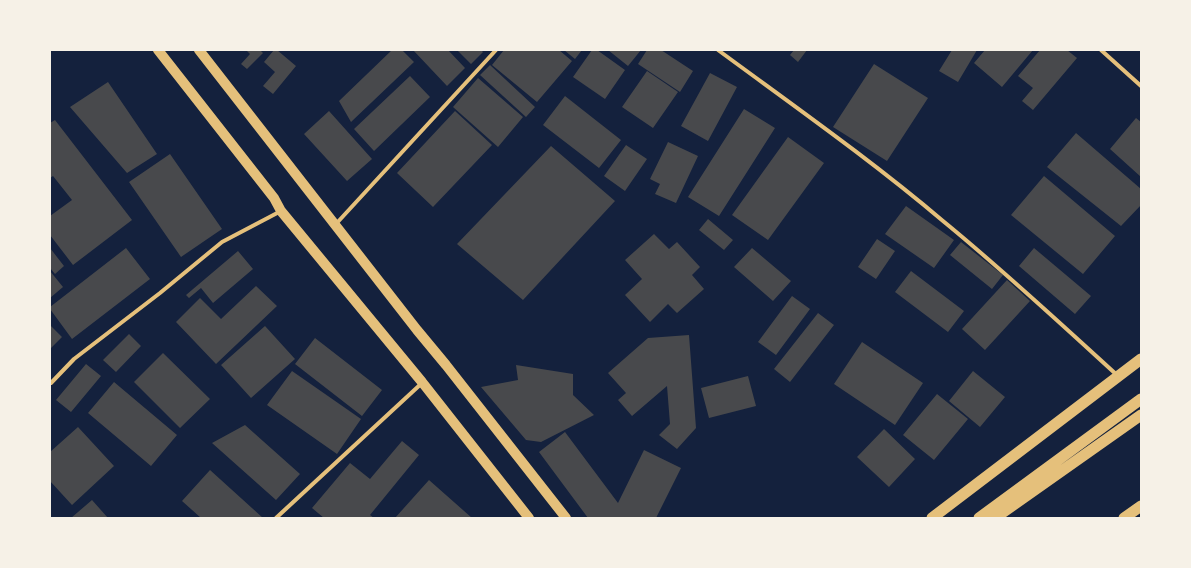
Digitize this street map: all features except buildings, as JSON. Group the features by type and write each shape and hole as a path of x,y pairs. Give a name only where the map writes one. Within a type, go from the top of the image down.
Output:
{"highway":[{"path":"932,518 1141,359"},
{"path":"979,518 1141,399"},
{"path":"995,518 1141,415"},
{"path":"1124,518 1141,506"}],"main road":[{"path":"158,50 274,198 281,211 422,382 529,518"},
{"path":"198,50 566,518"}],"street":[{"path":"335,226 496,50"},
{"path":"718,50 847,146 942,220 1045,309 1118,376"},
{"path":"1101,50 1141,86"},
{"path":"50,383 74,359 160,293 222,242 281,211"},
{"path":"276,518 422,382"}]}
